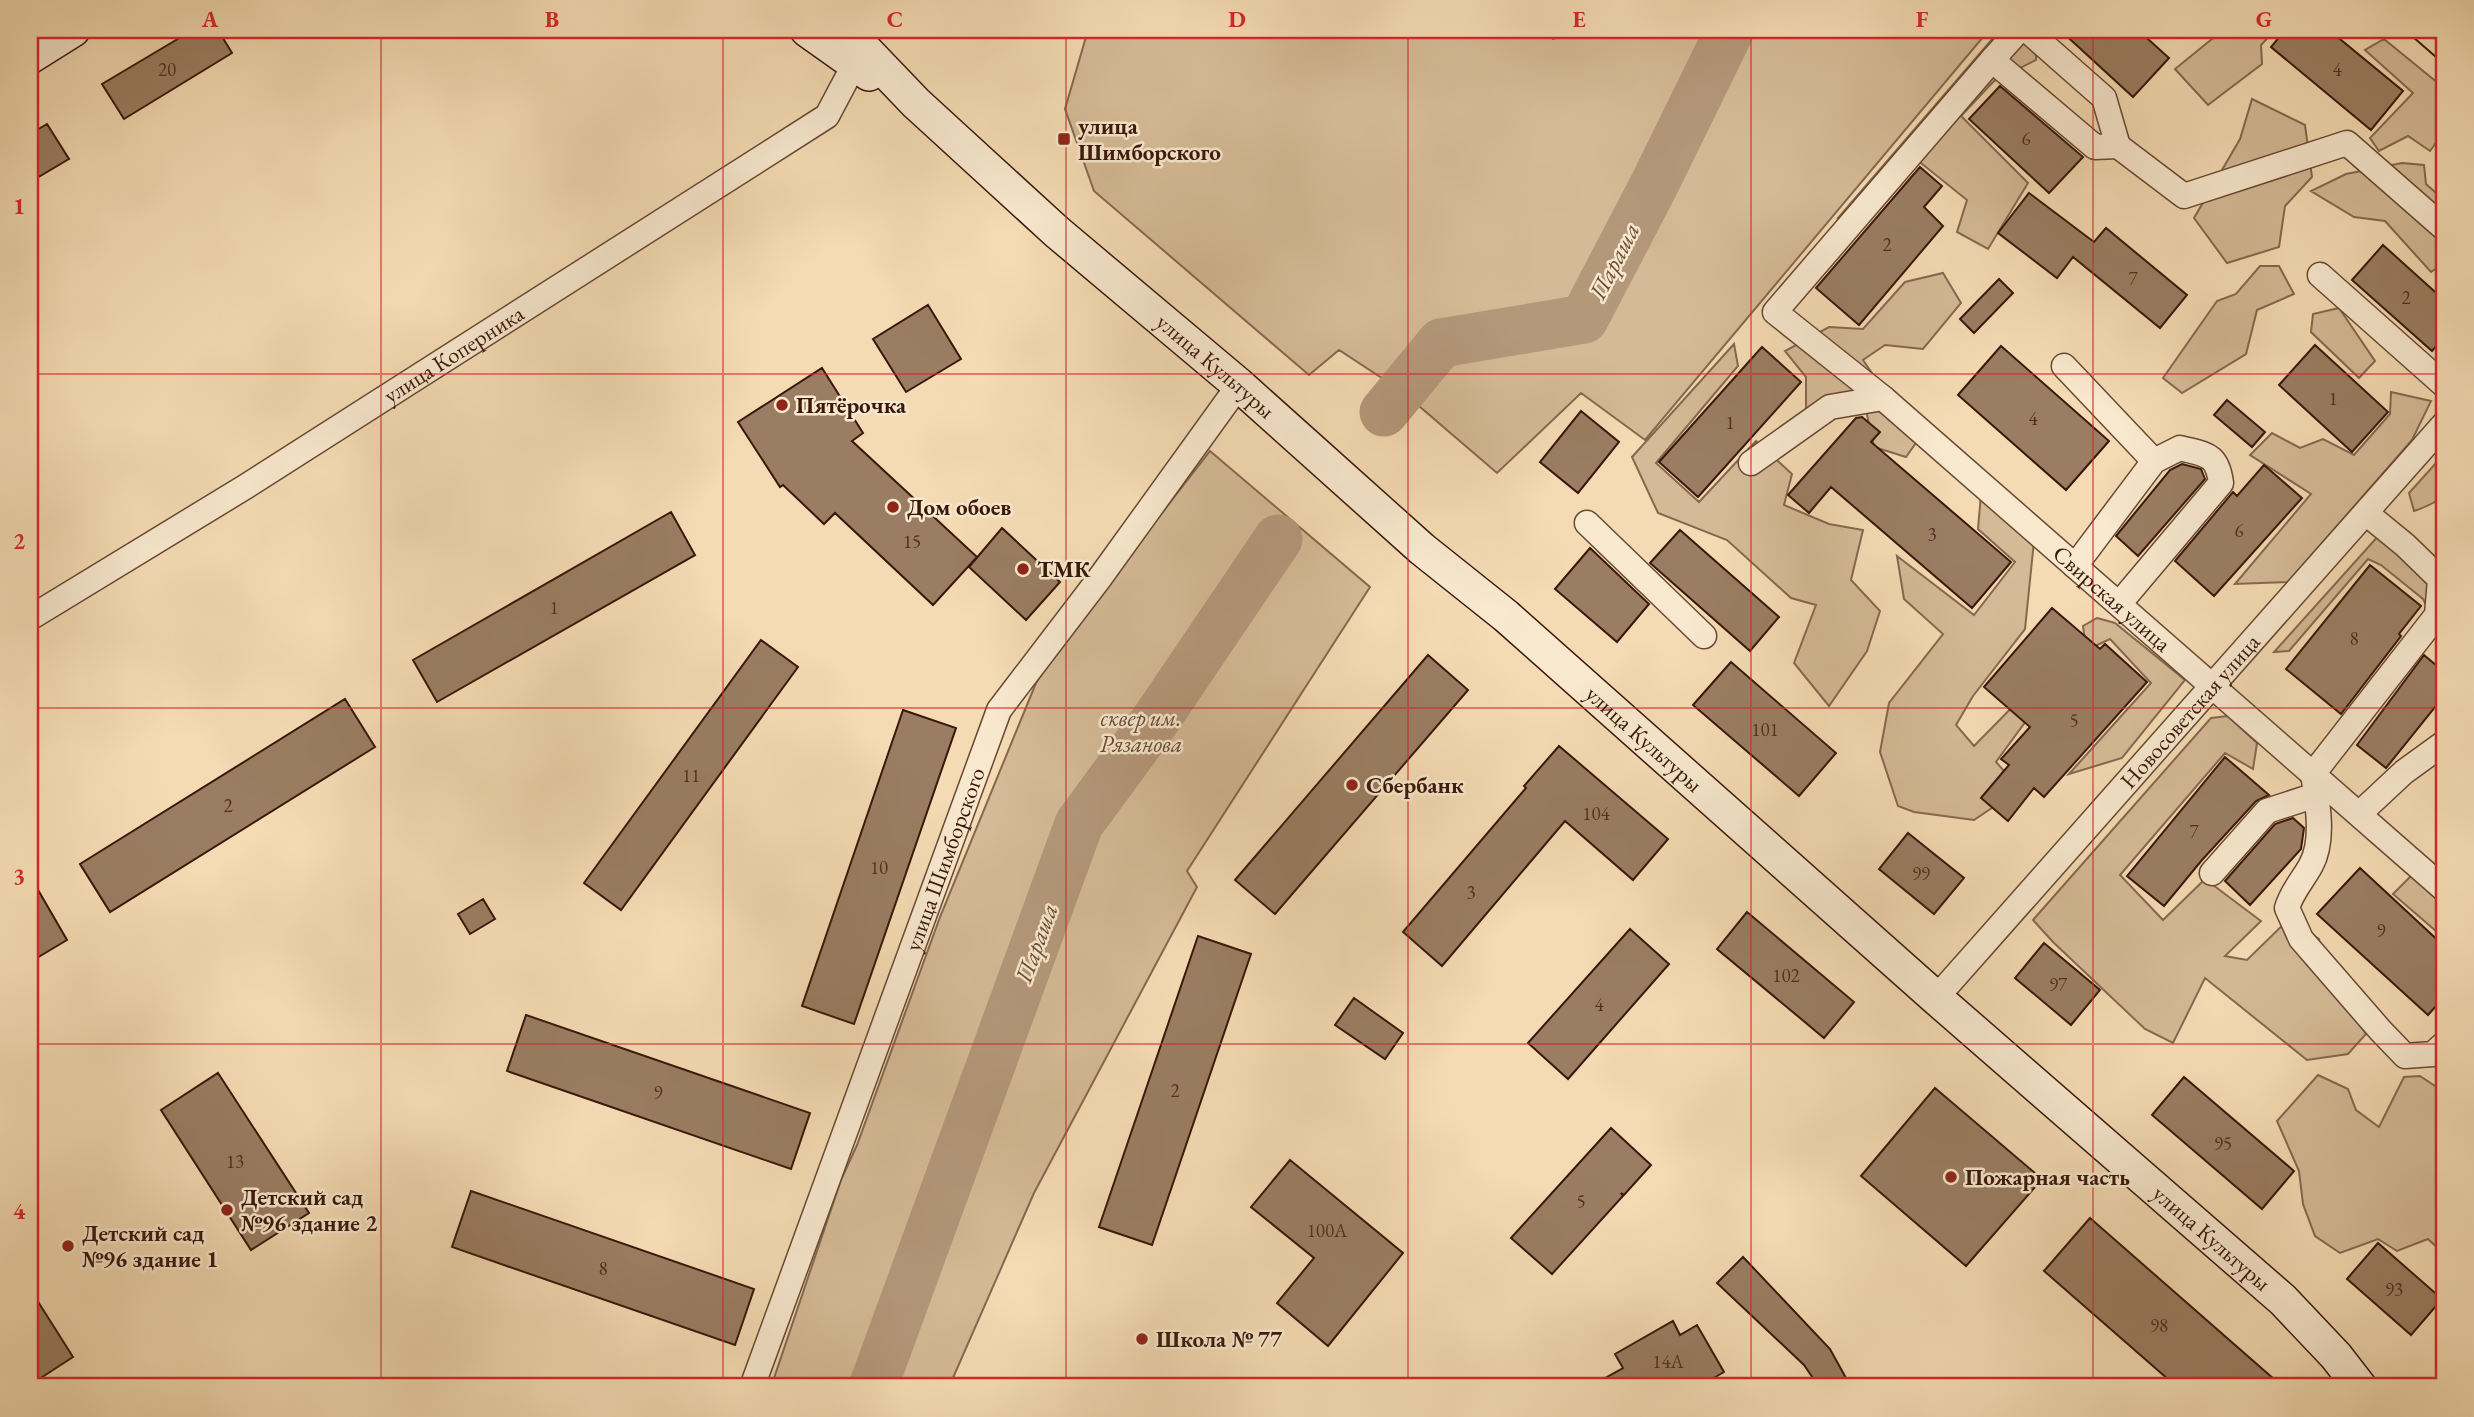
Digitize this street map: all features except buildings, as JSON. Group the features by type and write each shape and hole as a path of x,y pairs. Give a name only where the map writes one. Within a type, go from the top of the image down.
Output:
{"main road":[{"path":"30,57 73,30"},
{"name":"улица Культуры","path":"807,30 854,65 916,103"},
{"name":"улица Культуры","path":"846,30 916,103 1057,232 1239,386 1422,549 1506,617 1936,998 2283,1300 2336,1356 2360,1387"}],"street":[{"path":"2019,30 1992,60 2095,147 2118,146"},
{"path":"2027,30 2104,98 2118,146 2184,196 2347,143 2444,228"},
{"name":"Свирская улица","path":"1992,60 1775,312 1883,398 2212,685 2314,784 2359,814 2444,889"},
{"name":"улица Коперника","path":"30,618 245,487 827,116 854,65"},
{"path":"2320,275 2444,384"},
{"path":"2064,366 2154,461"},
{"name":"улица Шимборского","path":"752,1387 999,710 1099,579 1239,386"},
{"path":"1751,463 1830,407 1883,398"},
{"name":"Новосоветская улица","path":"1936,998 2444,424"},
{"path":"2076,566 2154,461 2180,448 2208,455 2219,466 2221,483 2119,604"},
{"path":"2212,873 2267,811 2314,784 2437,615 2440,579 2405,545 2367,514"},
{"path":"1587,523 1704,636"},
{"path":"2359,814 2404,772 2444,743"},
{"path":"2314,784 2319,824 2313,862 2290,897 2287,908 2301,939 2405,1056 2433,1054 2444,1044"}],"green space":[{"path":"1088,30 1545,30 1553,39 1588,30 1723,30 1582,317 1440,340 1397,388 1339,350 1309,375 1094,191 1065,109"},
{"path":"1732,30 1989,30 1645,440 1581,393 1497,473 1405,394 1443,347 1587,323"},
{"path":"2000,30 2036,30 2036,60 1994,81 1961,116 2028,183 1988,249 1957,232 1967,200 1916,159 1860,221 1838,218"},
{"path":"2223,30 2275,30 2261,45 2262,64 2208,105 2175,69"},
{"path":"2384,39 2444,88 2444,132 2430,151 2408,136 2379,151 2370,138 2413,93 2365,50"},
{"path":"2252,99 2305,125 2312,177 2285,206 2279,247 2227,263 2194,218 2240,139"},
{"path":"2402,163 2424,165 2426,184 2444,200 2444,263 2431,272 2385,221 2354,217 2311,191 2346,174"},
{"path":"2260,266 2279,266 2294,294 2257,310 2246,354 2182,393 2163,378 2217,301 2236,294"},
{"path":"1943,273 1961,303 1923,349 1885,345 1863,360 1918,440 1906,457 1874,447 1866,410 1806,411 1806,377 1785,351 1829,327 1863,329 1905,282"},
{"path":"2339,308 2375,361 2359,378 2311,332 2313,314"},
{"path":"1734,344 1738,366 1656,463 1699,502 1756,441 1792,474 1784,505 1829,524 1863,530 1851,580 1880,611 1867,651 1829,706 1794,663 1816,605 1791,598 1727,540 1658,513 1632,457"},
{"path":"2391,392 2431,401 2412,440 2288,582 2235,584 2311,494 2250,455 2272,433 2300,448 2323,439 2354,455 2390,414"},
{"name":"сквер им. Рязанова","path":"1210,451 1370,587 1187,871 1197,887 1034,1193 949,1387 771,1387 841,1180 857,1145 940,917 1036,683 1070,631"},
{"path":"2444,454 2444,492 2436,502 2414,511 2409,493"},
{"path":"1981,494 2034,541 2025,629 1973,696 1956,725 1974,746 2032,687 2042,699 1996,762 2020,789 1974,820 1914,812 1898,806 1880,752 1889,703 1943,634 1904,599 1897,556 1974,615 2015,562 1978,529"},
{"path":"2380,534 2444,568 2444,630 2441,633 2423,599 2381,565 2368,559 2289,651 2274,652"},
{"path":"2097,618 2115,623 2185,680 2122,758 2069,774 2151,683 2110,639 2093,647 2085,641 2083,626"},
{"path":"2228,716 2257,743 2253,769 2225,753 2120,875 2163,920 2205,879 2261,921 2225,956 2247,960 2289,919 2319,939 2325,971 2366,1034 2348,1054 2307,1060 2205,978 2173,1043 2145,1029 2033,920 2211,718"},
{"path":"2415,872 2444,898 2444,938 2393,894"},
{"path":"2318,1075 2348,1089 2356,1110 2379,1127 2404,1077 2420,1076 2444,1092 2444,1254 2428,1239 2397,1251 2378,1239 2340,1253 2315,1236 2303,1204 2299,1171 2277,1121"}],"waterway":[{"name":"Параша","path":"1384,412 1441,343 1584,319 1730,30"},
{"name":"Параша","path":"873,1387 1079,824 1159,715 1278,539"}],"tram line":[{"path":"2405,30 2444,64"},
{"path":"2431,30 2444,41"}],"place":[{"name":"улица Шимборского","path":"1064,139"},
{"name":"Пятёрочка","path":"782,405"},
{"name":"Дом обоев","path":"893,507"},
{"name":"ТМК","path":"1023,569"},
{"name":"Сбербанк","path":"1352,785"},
{"name":"Пожарная часть","path":"1951,1177"},
{"name":"Детский сад №96 здание 2","path":"227,1210"},
{"name":"Детский сад №96 здание 1","path":"68,1246"},
{"name":"Школа № 77","path":"1142,1339"}]}
